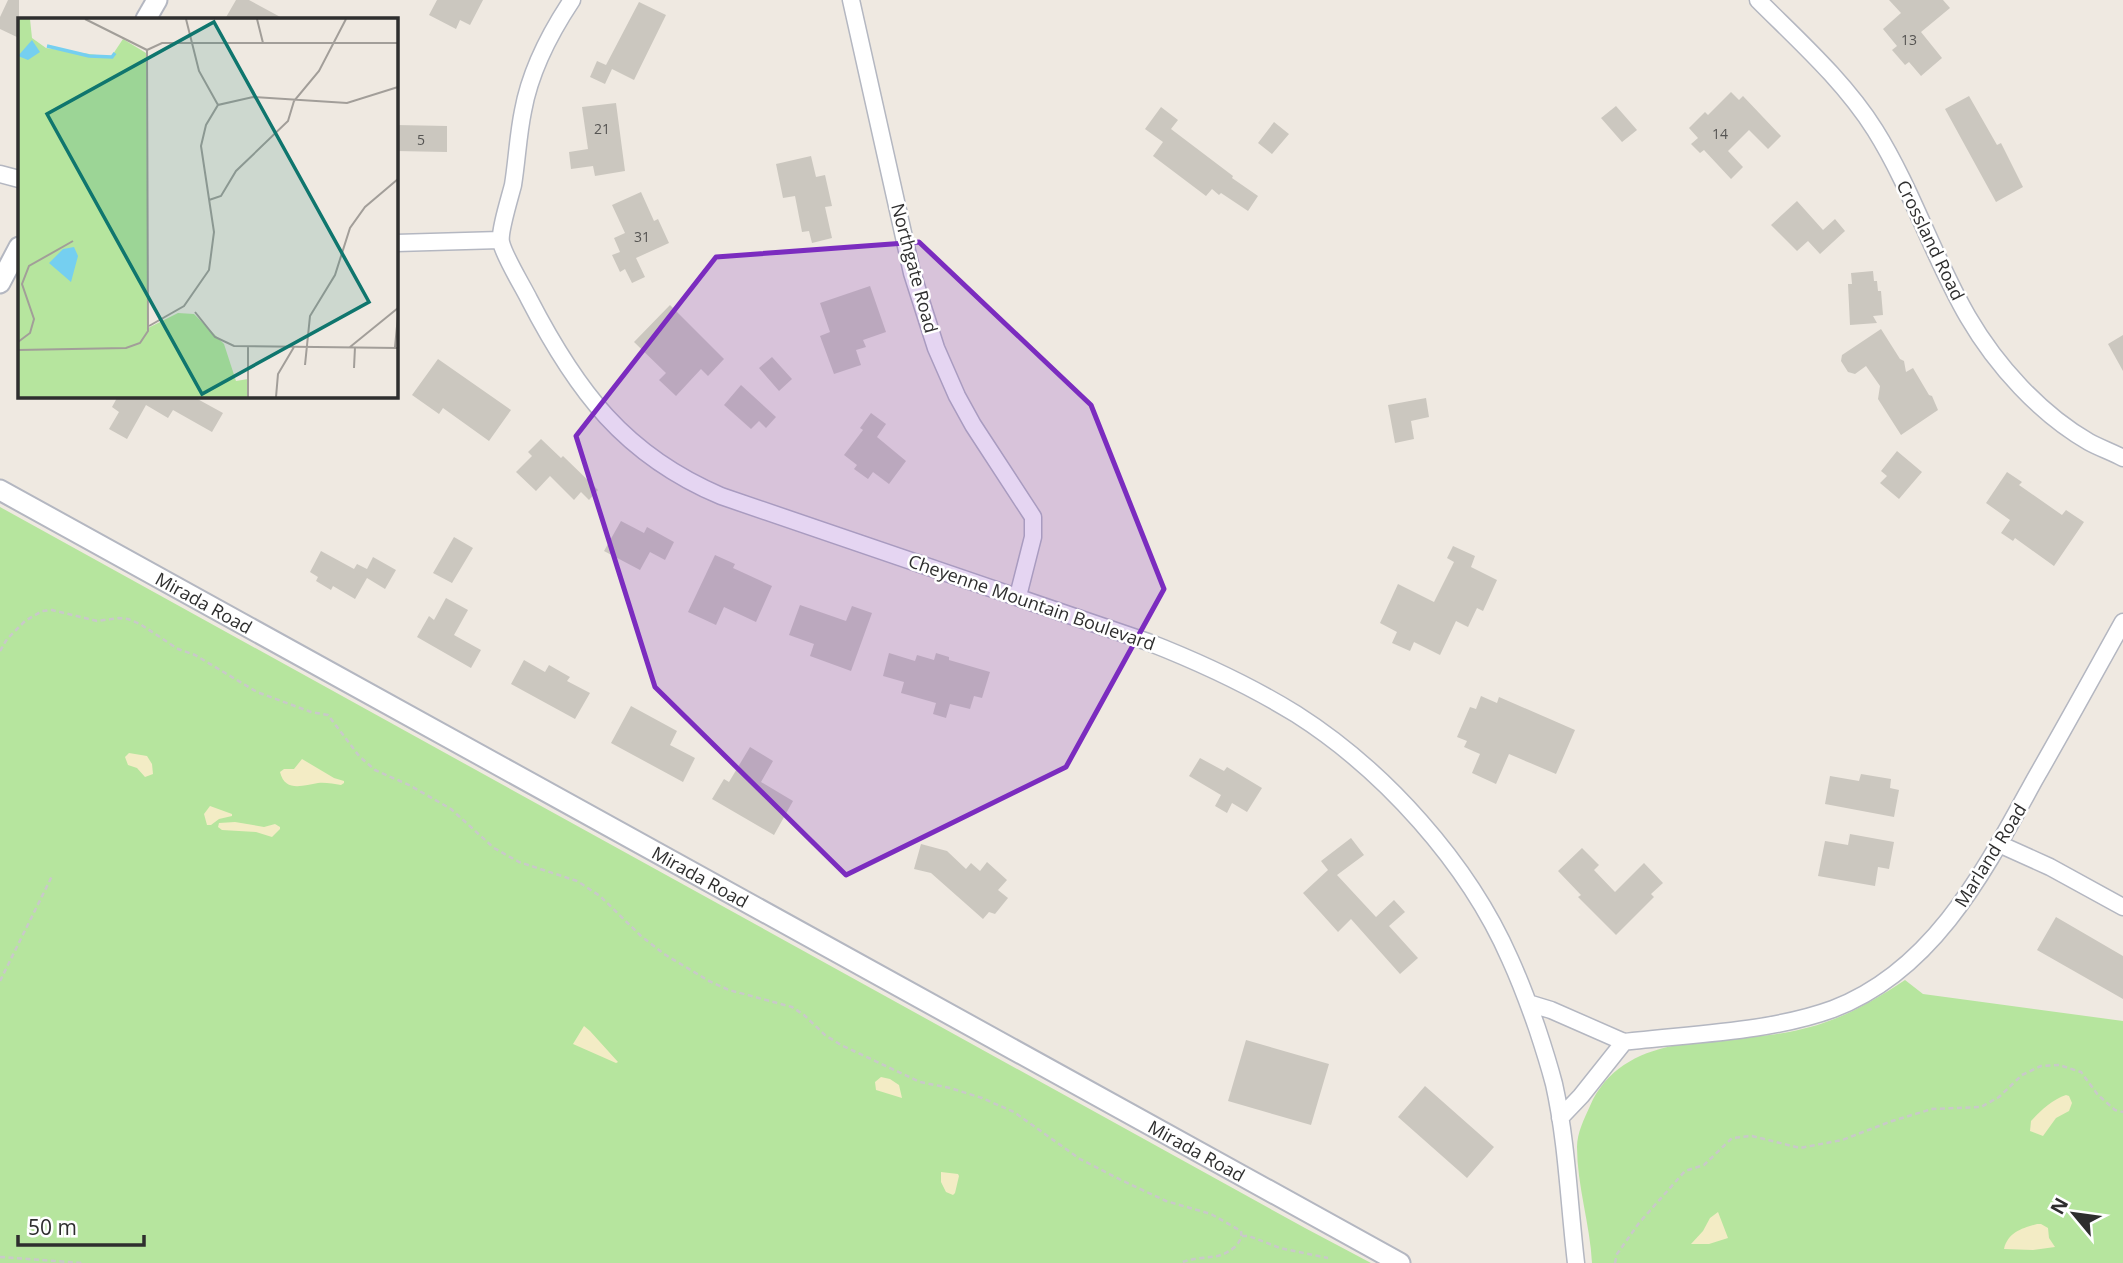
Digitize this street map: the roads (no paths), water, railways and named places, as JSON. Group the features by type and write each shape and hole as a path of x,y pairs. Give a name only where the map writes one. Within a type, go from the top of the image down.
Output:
{"street":[{"path":"147,18 157,0"},
{"path":"397,243 500,240 513,185 523,109 530,84 542,54 572,0"},
{"name":"Northgate Road","path":"851,0 912,273 936,348 973,425 1033,517 1032,537 1018,596"},
{"name":"Crossland Road","path":"1758,0 1845,90 1875,131 1895,165 1968,316 2000,362 2041,406 2062,424 2088,441 2123,458"},
{"path":"0,174 18,179"},
{"name":"Cheyenne Mountain Boulevard","path":"500,240 552,344 572,375 610,420 654,459 720,496 1148,642 1221,674 1297,715 1355,759 1390,790 1426,827 1454,865 1484,909 1510,957 1553,1082 1560,1118 1576,1263"},
{"path":"0,282 18,249"},
{"name":"Mirada Road","path":"0,490 1400,1263"},
{"name":"Marland Road","path":"1624,1042 1767,1026 1834,1008 1894,975 1927,945 1971,892 2123,622"},
{"path":"1999,844 2050,867 2123,907"},
{"path":"1528,1003 1552,1010 1624,1042 1581,1097 1560,1118"}]}
